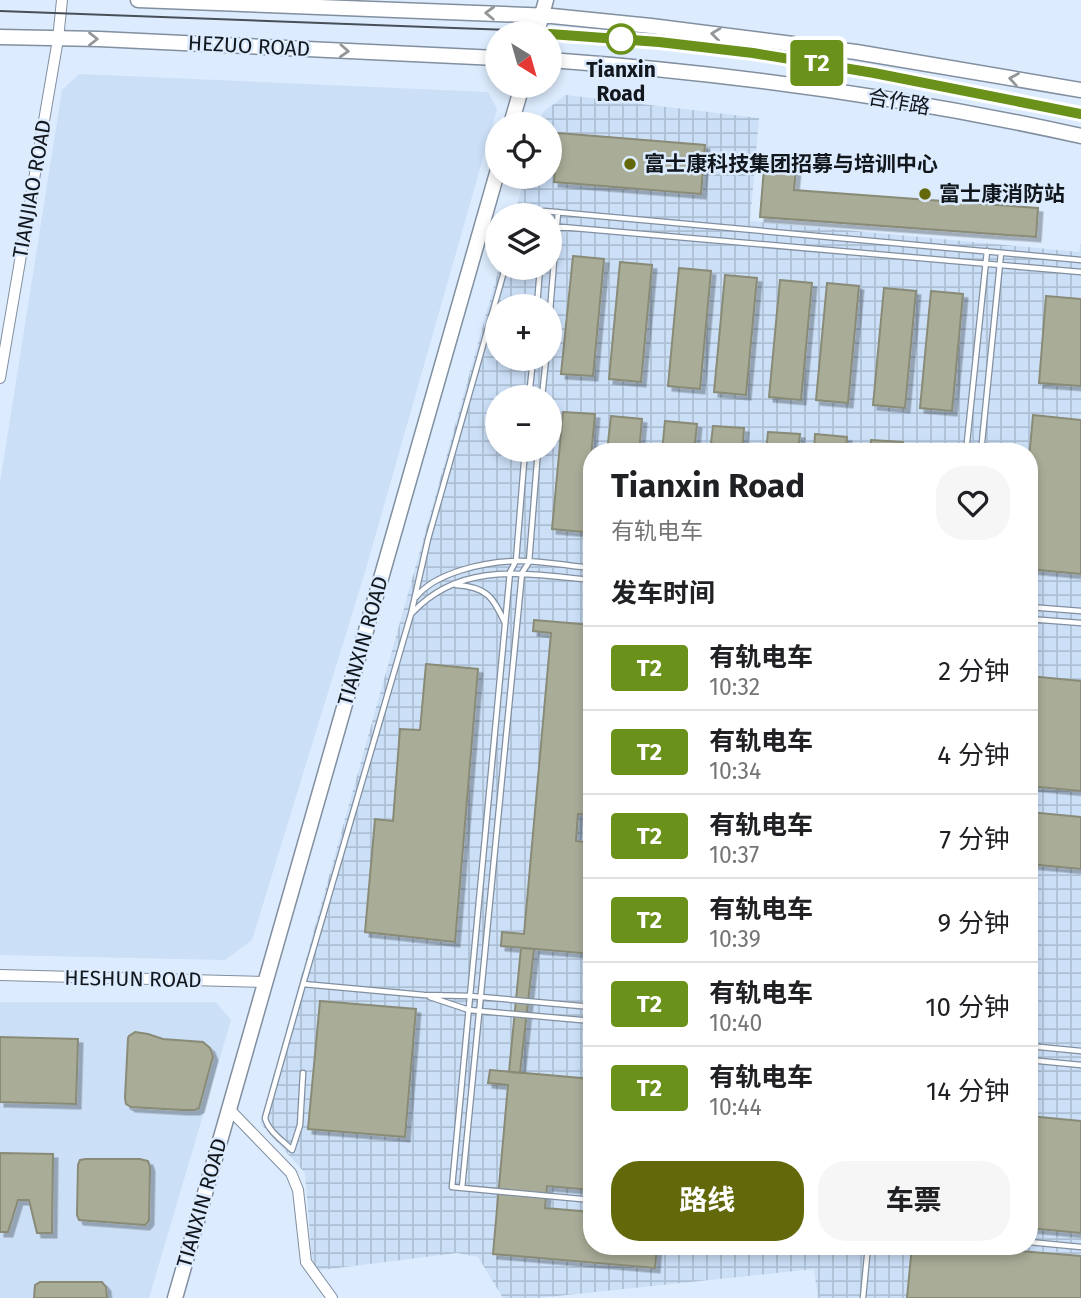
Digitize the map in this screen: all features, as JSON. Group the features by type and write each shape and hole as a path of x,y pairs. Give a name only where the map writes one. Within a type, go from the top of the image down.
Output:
{"main road":[{"name":"HEZUO ROAD","path":"138,0 542,15 843,50 1081,90"},
{"path":"540,21 547,0"},
{"name":"HEZUO ROAD","path":"0,37 99,39 485,57"},
{"name":"合作路","path":"562,61 774,82 1020,123 1081,136"},
{"name":"TIANXIN ROAD","path":"175,1298 492,189"}],"street":[{"name":"TIANJIAO ROAD","path":"0,378 58,39 62,0"},
{"name":"HESHUN ROAD","path":"0,975 265,982"},
{"name":"TIANXIN ROAD","path":"229,1109 291,1173 298,1190 306,1262 332,1298"}],"lane":[{"path":"562,212 1081,260"},
{"path":"562,227 1081,272"},
{"path":"967,443 987,251"},
{"path":"982,443 1001,253"},
{"path":"411,614 428,539 502,280"},
{"path":"524,462 516,561 510,572 452,1187 583,1199"},
{"path":"462,1188 522,573 529,562 537,462"},
{"path":"303,1073 300,1125 292,1150 273,1132 265,1118 416,597 434,581 476,567 516,561 583,567"},
{"path":"411,614 423,601 452,584 469,578 510,572 583,579"},
{"path":"452,584 481,589 491,596 506,623"},
{"path":"1038,608 1081,611"},
{"path":"1038,620 1081,623"},
{"path":"303,984 583,1006"},
{"path":"424,995 469,1010 583,1020"},
{"path":"1038,1047 1081,1051"},
{"path":"1038,1061 1081,1065"},
{"path":"1038,1243 1081,1247"},
{"path":"863,1298 867,1255"}],"shaded area":[{"path":"79,74 485,92 485,98 491,98 497,109 496,112 485,112 485,151 365,572 252,940 225,960 0,955 0,483 62,90"},
{"path":"566,95 759,118 750,221 1079,252 1081,243 1081,1298 818,1298 814,1269 538,1298 503,1298 478,1257 457,1253 313,1271 305,1173 260,1123 485,318 485,371 562,371 562,294 492,294 496,280 562,280 562,203 517,203 522,189 562,189 562,112 543,112"},
{"path":"0,1002 216,1002 231,1020 149,1298 0,1298"}],"building":[{"name":"富士康科技集团招募与培训中心","path":"562,133 705,145 701,194 562,183"},
{"path":"765,156 797,158 794,190 1038,208 1036,237 760,217"},
{"path":"573,256 604,259 593,376 561,374"},
{"path":"620,262 652,265 641,382 609,379"},
{"path":"679,268 711,271 700,389 668,386"},
{"path":"725,275 757,278 746,395 714,392"},
{"path":"780,280 812,283 801,400 769,397"},
{"path":"827,283 859,286 848,403 816,400"},
{"path":"884,288 916,291 905,408 873,405"},
{"path":"931,291 963,294 952,411 920,408"},
{"path":"1046,296 1081,299 1081,386 1039,383"},
{"path":"563,412 595,414 592,443 583,443 583,532 552,529 558,462 562,462"},
{"path":"1033,415 1081,420 1081,574 1038,570 1038,443 1030,443"},
{"path":"611,416 642,419 640,443 608,443"},
{"path":"665,421 697,424 695,443 663,443"},
{"path":"713,426 744,428 743,443 711,443"},
{"path":"768,432 800,434 799,443 767,443"},
{"path":"815,434 847,437 847,443 814,443"},
{"path":"871,440 903,442 903,443 871,443"},
{"path":"534,620 583,624 583,814 578,814 576,841 583,842 583,953 501,946 502,932 524,934 551,633 533,631"},
{"path":"426,664 478,669 455,942 365,932 375,819 393,821 400,729 420,730"},
{"path":"1038,677 1081,681 1081,791 1038,787"},
{"path":"1038,813 1081,817 1081,869 1038,865"},
{"path":"521,948 534,949 520,1073 509,1072"},
{"path":"320,1001 416,1009 405,1137 308,1129"},
{"path":"135,1032 163,1039 203,1042 210,1048 213,1056 199,1108 183,1110 131,1107 126,1104 128,1038"},
{"path":"0,1037 78,1039 76,1104 0,1102"},
{"path":"490,1070 583,1078 583,1189 547,1186 545,1208 583,1211 583,1255 656,1255 655,1268 493,1254 508,1085 488,1083"},
{"path":"1038,1117 1081,1121 1081,1233 1038,1229"},
{"path":"0,1153 53,1154 52,1233 37,1233 29,1200 18,1200 8,1232 0,1232"},
{"path":"80,1160 148,1161 149,1220 145,1225 79,1220 78,1165"},
{"path":"1038,1253 1081,1256 1081,1298 907,1298 911,1255 1038,1255"},
{"path":"40,1282 102,1282 106,1287 107,1298 34,1298 35,1285"}],"tram line":[{"path":"0,11 485,29"},
{"path":"562,35 753,53 874,73 1081,114"},
{"name":"T2","path":"562,35 753,53 874,73 1081,114"}],"place":[{"name":"Tianxin Road","path":"621,39"},
{"name":"富士康科技集团招募与培训中心","path":"630,164"},
{"name":"富士康消防站","path":"925,194"}]}
